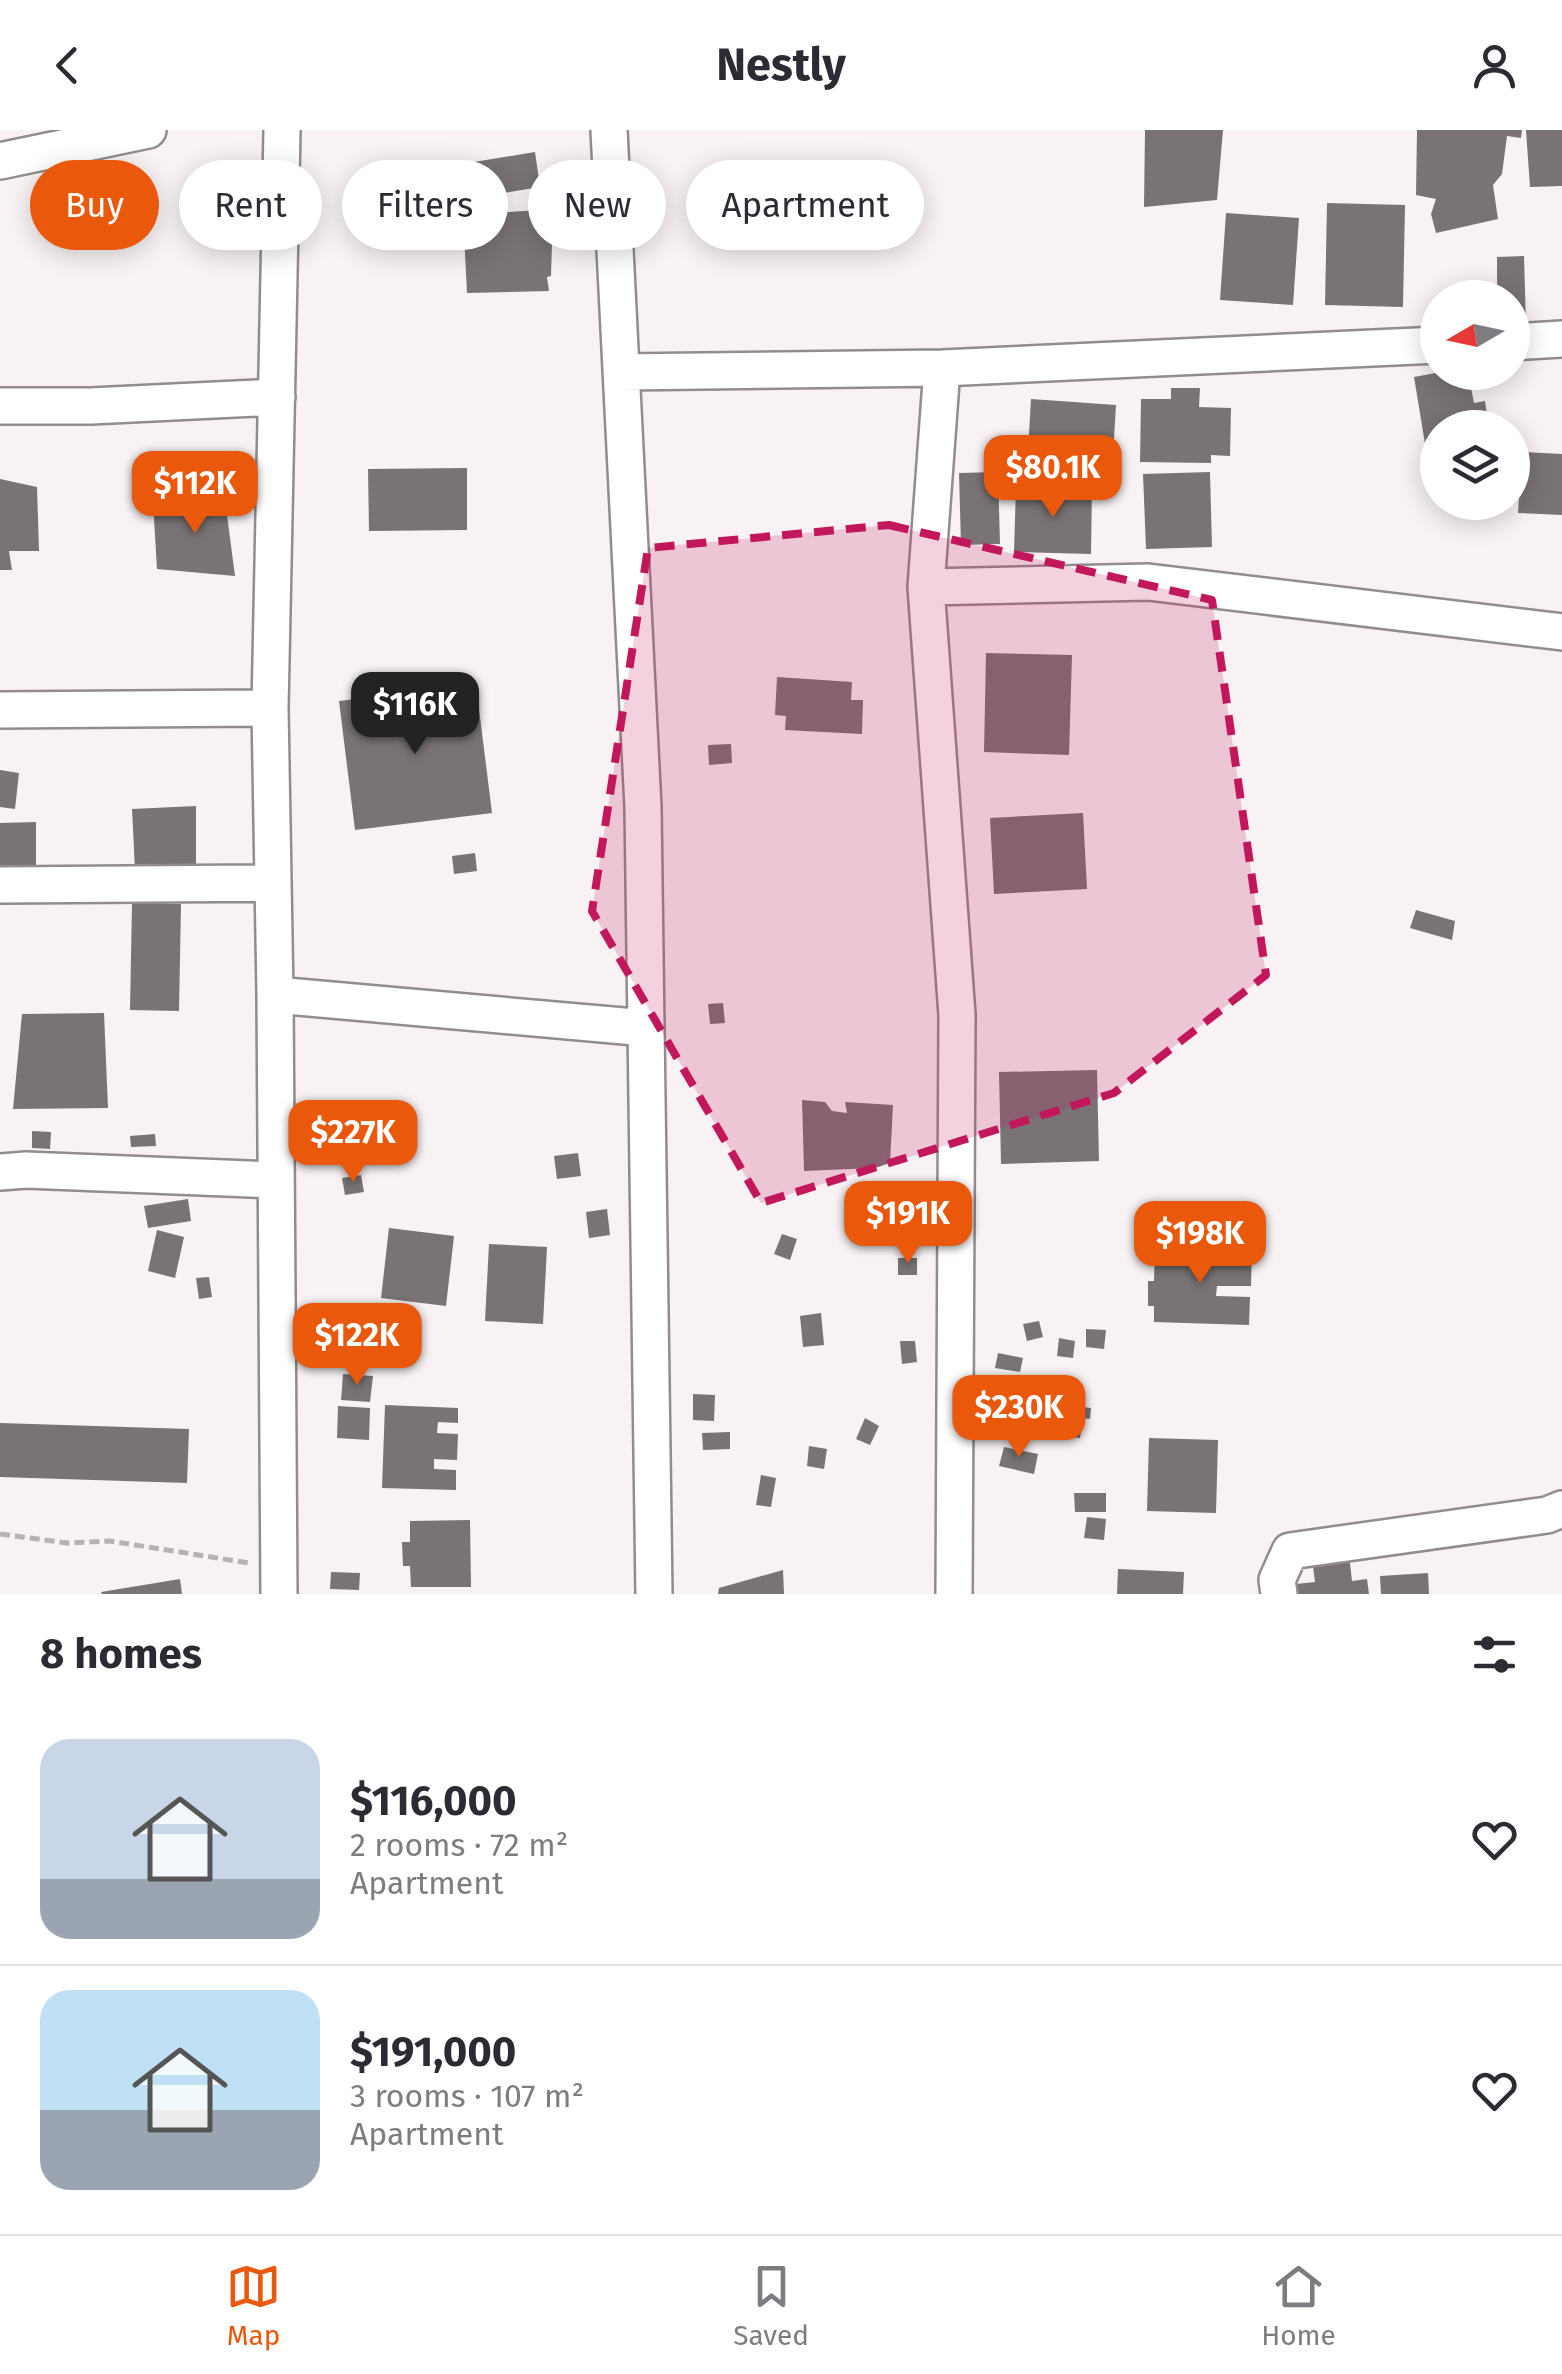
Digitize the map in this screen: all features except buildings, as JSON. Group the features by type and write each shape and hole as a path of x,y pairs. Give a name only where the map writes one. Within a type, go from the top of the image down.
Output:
{"street":[{"path":"279,1581 270,708 282,130"},
{"path":"609,130 644,807 654,1594"},
{"path":"0,160 128,132"},
{"path":"1530,341 1562,339"},
{"path":"622,372 942,368 1420,346"},
{"path":"942,368 926,587 957,1015 954,1594"},
{"path":"0,406 277,398"},
{"path":"926,587 1148,582 1562,632"},
{"path":"0,710 270,708"},
{"path":"0,884 274,882"},
{"path":"275,995 646,1028"},
{"path":"0,1172 275,1180"},
{"path":"1279,1594 1278,1580 1290,1551 1546,1515 1562,1509"}],"path":[{"path":"0,1534 67,1544 110,1540 279,1581"}],"highlighted area":[{"path":"889,525 1212,600 1266,975 1114,1093 761,1203 592,911 648,548"}]}
